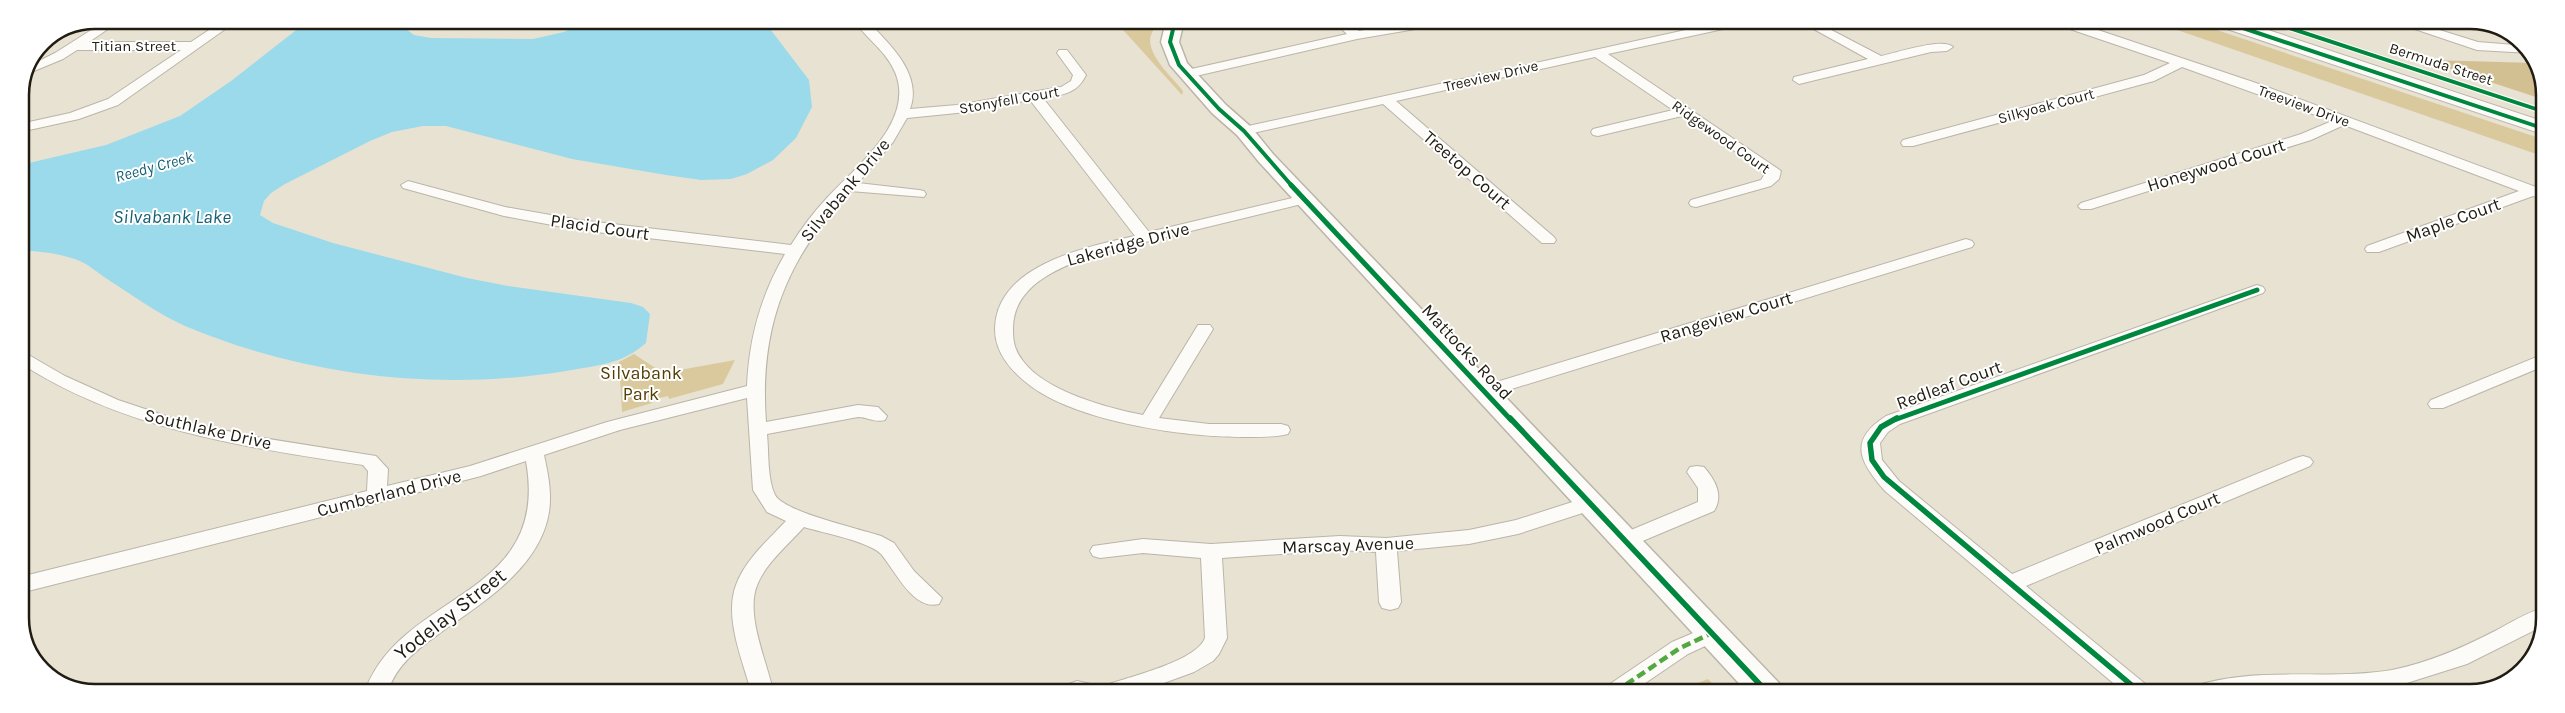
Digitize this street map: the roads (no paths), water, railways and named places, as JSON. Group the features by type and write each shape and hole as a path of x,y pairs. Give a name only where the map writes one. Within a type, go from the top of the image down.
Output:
{"main road":[{"name":"Bermuda Street","path":"2247,29 2536,126"},
{"name":"Bermuda Street","path":"2292,29 2536,109"}],"street":[{"path":"35,67 101,29"},
{"path":"29,126 74,116 113,102 219,29"},
{"name":"Silvabank Drive","path":"867,29 890,55 903,75 906,89 902,114 890,135 821,215 795,250 775,290 764,320 756,358 754,390 765,496 777,510 800,519 846,532 887,548 907,576 931,598"},
{"name":"Mattocks Road","path":"1172,29 1172,50 1187,74 1219,109 1244,131 1304,199 1760,684"},
{"path":"1349,29 1357,35"},
{"path":"1187,74 1357,35 1393,29"},
{"name":"Treeview Drive","path":"1244,131 1705,29"},
{"path":"1820,29 1879,60"},
{"name":"Treeview Drive","path":"2083,29 2345,120 2536,192"},
{"path":"2422,29 2477,46 2518,49"},
{"name":"Titian Street","path":"74,46 195,46"},
{"path":"1800,80 1931,48 1947,47"},
{"name":"Stonyfell Court","path":"902,114 947,110 1035,97 1065,90 1080,78 1078,72 1063,53"},
{"name":"Ridgewood Court","path":"1596,53 1771,168 1774,175 1772,180 1766,183 1696,202"},
{"name":"Silkyoak Court","path":"1908,143 2149,78 2181,62"},
{"path":"1035,97 1145,238"},
{"name":"Treetop Court","path":"1386,100 1548,240"},
{"path":"1598,132 1685,111"},
{"name":"Honeywood Court","path":"2086,206 2299,140 2345,120"},
{"name":"Placid Court","path":"408,185 504,211 562,222 622,232 795,250"},
{"path":"846,186 919,194"},
{"name":"Maple Court","path":"2373,249 2536,194"},
{"name":"Lakeridge Drive","path":"1281,430 1233,432 1185,428 1109,414 1085,406 1034,381 1014,364 1002,343 1001,333 1008,306 1021,289 1038,274 1074,256 1304,199"},
{"name":"Rangeview Court","path":"1486,391 1966,244"},
{"name":"Redleaf Court","path":"2130,684 1892,486 1872,462 1869,452 1875,433 1893,420 2257,290"},
{"path":"1148,421 1204,329"},
{"name":"Southlake Drive","path":"29,361 59,380 112,404 174,425 250,442 369,460 378,469 377,496"},
{"path":"2437,404 2536,363"},
{"name":"Cumberland Drive","path":"29,583 474,471 614,426 754,390"},
{"path":"758,430 858,411 871,411 878,416"},
{"name":"Yodelay Street","path":"379,684 384,671 398,654 498,579 522,552 529,540 542,501 542,486 534,453"},
{"name":"Palmwood Court","path":"2010,584 2303,462"},
{"path":"1626,540 1707,506 1710,498 1708,488 1697,472"},
{"name":"Marscay Avenue","path":"1100,551 1142,546 1211,552 1340,543 1386,545 1469,537 1502,532 1591,503"},
{"path":"760,684 743,611 744,591 754,572 800,519"},
{"path":"1386,545 1390,602"},
{"path":"1135,684 1186,666 1202,657 1214,646 1216,638 1211,552"},
{"path":"2292,684 2369,682 2412,675 2448,664 2536,620"},
{"path":"1627,684 1680,648 1712,633"}],"water":[{"name":"Silvabank Lake","path":"297,29 406,29 414,35 431,38 533,39 571,29 770,29 809,80 812,107 796,138 773,160 747,174 731,179 701,180 572,159 446,126 423,126 392,132 370,141 271,193 264,201 260,215 273,223 333,243 467,278 508,286 631,303 643,307 650,314 646,343 627,356 609,363 518,377 470,380 421,379 372,375 324,368 230,343 174,321 82,262 59,255 29,251 29,163 106,145 180,116 231,81"}],"water label":[{"name":"Reedy Creek","path":"154,166"}],"park label":[{"name":"Silvabank Park","path":"641,383"}]}
